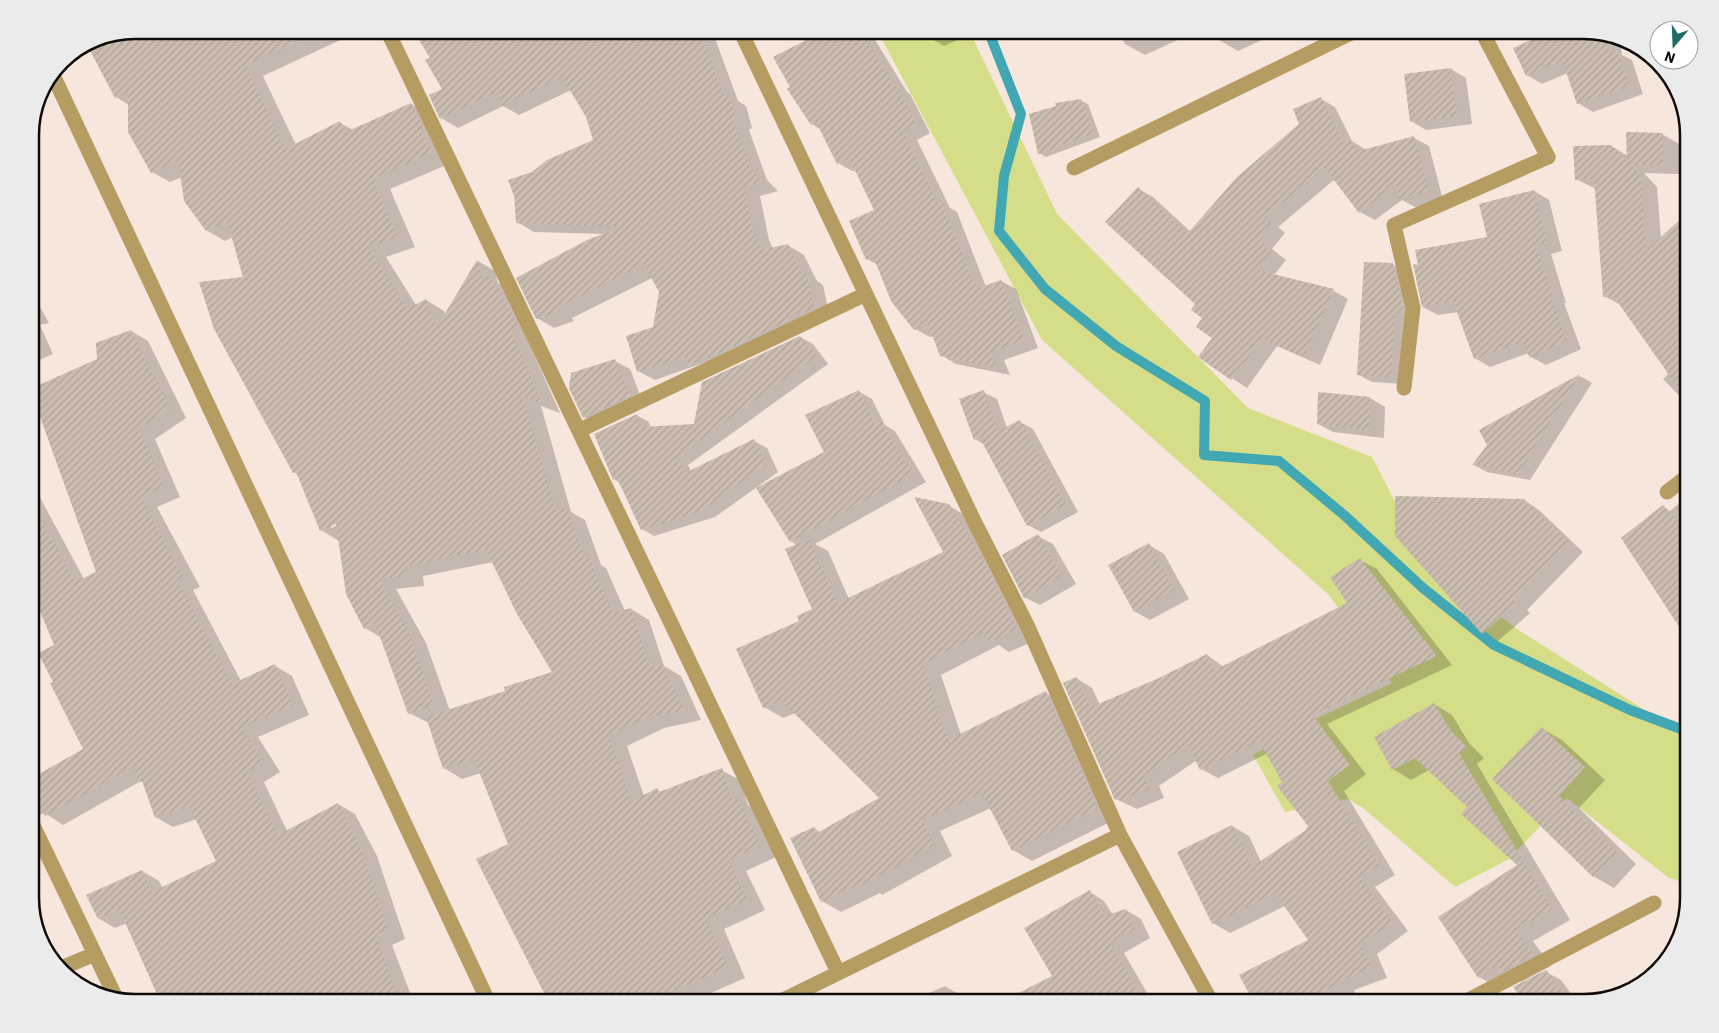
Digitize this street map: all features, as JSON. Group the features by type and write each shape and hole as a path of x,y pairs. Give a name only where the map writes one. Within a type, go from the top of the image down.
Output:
{"street":[{"path":"392,39 838,972"},
{"path":"744,39 974,521 1028,627 1120,835 1207,994"},
{"path":"1074,168 1339,39"},
{"path":"1404,388 1413,308 1394,224 1548,156 1486,39"},
{"path":"56,81 485,994"},
{"path":"580,430 866,294"},
{"path":"1667,492 1680,482"},
{"path":"794,994 1120,835"},
{"path":"39,838 113,991"},
{"path":"1479,994 1654,904"},
{"path":"67,966 95,954"}],"green space":[{"path":"882,39 973,39 1057,214 1248,408 1372,457 1424,558 1517,629 1680,732 1680,881 1669,878 1567,798 1509,859 1455,887 1363,808 1348,799 1285,812 1253,755 1307,723 1392,683 1329,595 1042,340"}],"building":[{"path":"128,39 301,39 245,65 285,149 340,121 346,132 411,103 423,127 420,129 433,152 373,178 397,237 369,247 407,309 426,299 437,327 477,260 482,279 490,276 495,289 499,287 518,326 510,329 543,404 523,397 556,510 567,508 585,557 588,556 613,613 631,608 650,668 662,664 684,710 645,718 609,735 631,802 657,788 659,792 722,768 732,800 738,798 760,846 729,860 747,900 706,918 728,967 666,994 544,994 476,859 508,844 474,759 443,769 426,717 505,691 504,687 552,672 517,614 486,550 405,566 406,576 379,579 408,631 434,705 408,714 375,623 364,629 346,594 336,524 320,531 296,472 293,473 214,329 199,282 243,277 227,221 206,231 184,201 178,160 151,173 128,132 128,93 115,98 90,50 104,44"},
{"path":"418,39 703,39 724,97 730,95 735,118 733,120 751,169 763,182 744,187 752,229 762,250 788,244 803,275 807,274 814,308 786,317 789,320 707,359 708,357 688,365 685,357 637,372 626,336 653,327 659,292 644,264 556,308 558,312 536,319 516,278 587,240 622,227 516,223 514,196 508,180 532,172 547,160 593,140 586,117 562,77 501,106 500,90 440,119 429,95 442,89 425,60 430,58"},
{"path":"808,39 866,39 894,85 896,84 916,125 903,131 938,204 942,202 976,289 1001,280 1024,340 991,352 997,368 940,356 928,324 914,330 891,301 873,256 866,260 849,221 874,210 849,158 837,164 816,122 811,125 787,89 790,87 773,57"},
{"path":"1533,39 1585,39 1607,42 1609,53 1617,50 1629,86 1577,104 1562,60 1526,76 1513,48"},
{"path":"1451,68 1457,116 1410,122 1404,74"},
{"path":"1321,97 1343,142 1349,138 1359,151 1414,136 1429,192 1399,199 1396,185 1359,213 1324,167 1264,218 1271,223 1258,240 1272,251 1257,270 1334,289 1304,357 1262,339 1231,380 1198,357 1212,338 1196,327 1202,318 1191,310 1195,304 1105,222 1138,187 1188,233 1237,177 1299,124 1293,109"},
{"path":"1081,99 1094,133 1038,154 1029,114 1056,106 1055,103"},
{"path":"1626,132 1663,133 1663,165 1630,165 1641,176 1646,251 1680,219 1680,390 1614,297 1603,297 1594,179 1575,180 1573,146 1611,145 1627,161"},
{"path":"1534,190 1547,243 1536,246 1552,295 1550,295 1567,340 1530,358 1522,342 1474,359 1453,301 1422,307 1413,264 1418,265 1415,250 1487,237 1479,204"},
{"path":"1364,262 1393,263 1404,309 1395,313 1391,377 1357,375"},
{"path":"131,330 170,408 139,429 164,487 141,497 183,577 177,580 232,684 275,664 293,705 242,727 263,762 247,772 278,835 338,803 360,845 388,929 375,935 398,994 157,994 119,909 98,919 86,895 142,870 152,892 216,861 189,806 155,818 142,781 139,782 133,766 45,816 39,806 39,774 83,749 50,683 53,682 39,655 39,652 54,645 39,609 39,516 75,582 96,572 39,414 39,385 97,359 96,343"},
{"path":"800,336 816,356 676,457 685,473 754,439 766,464 703,510 641,530 617,478 613,480 594,434 637,414 642,427 694,424 702,382"},
{"path":"615,359 630,396 583,418 569,388 571,373"},
{"path":"1580,374 1517,474 1472,465 1487,445 1479,430"},
{"path":"859,390 875,424 881,421 913,474 790,542 756,488 824,452 805,415"},
{"path":"984,390 998,431 1020,420 1066,505 1027,526 981,440 995,432 974,440 959,399"},
{"path":"1318,392 1370,397 1369,431 1317,424"},
{"path":"1395,496 1524,499 1569,542 1513,600 1516,604 1482,634 1395,536"},
{"path":"914,497 949,504 986,564 1018,629 990,642 985,632 923,664 948,740 1046,691 1098,808 1012,851 982,793 922,820 934,845 862,885 861,883 821,902 790,838 814,827 817,833 879,798 781,700 763,708 736,649 799,621 797,616 812,609 785,549 809,539 838,603 943,552"},
{"path":"1663,505 1679,522 1680,628 1621,538"},
{"path":"1038,534 1062,575 1024,598 1002,555"},
{"path":"1149,543 1174,590 1134,612 1108,565"},
{"path":"1360,558 1437,656 1312,714 1350,765 1328,781 1380,865 1360,877 1393,922 1361,944 1371,968 1334,983 1336,986 1318,994 1249,994 1239,975 1308,940 1275,893 1212,924 1177,852 1232,825 1252,867 1306,830 1308,826 1277,786 1282,782 1259,741 1200,770 1188,745 1143,776 1149,788 1120,801 1118,798 1115,800 1063,683 1076,677 1091,707 1159,678 1207,654 1215,670 1347,603 1330,577"},
{"path":"1434,703 1451,731 1467,747 1459,753 1552,909 1516,930 1534,955 1502,972 1496,965 1478,978 1438,917 1517,865 1461,814 1467,807 1415,758 1392,770 1374,737"},
{"path":"1541,727 1585,767 1559,796 1617,852 1593,877 1492,779"},
{"path":"1090,890 1104,916 1126,909 1135,929 1110,944 1139,994 1017,994 1052,976 1024,928"},
{"path":"1546,970 1564,994 1518,994 1513,987"}],"waterway":[{"path":"992,39 1021,114 1004,176 999,231 1045,289 1116,346 1205,401 1204,455 1279,461 1344,515 1423,588 1494,645 1630,710 1680,729"}]}
